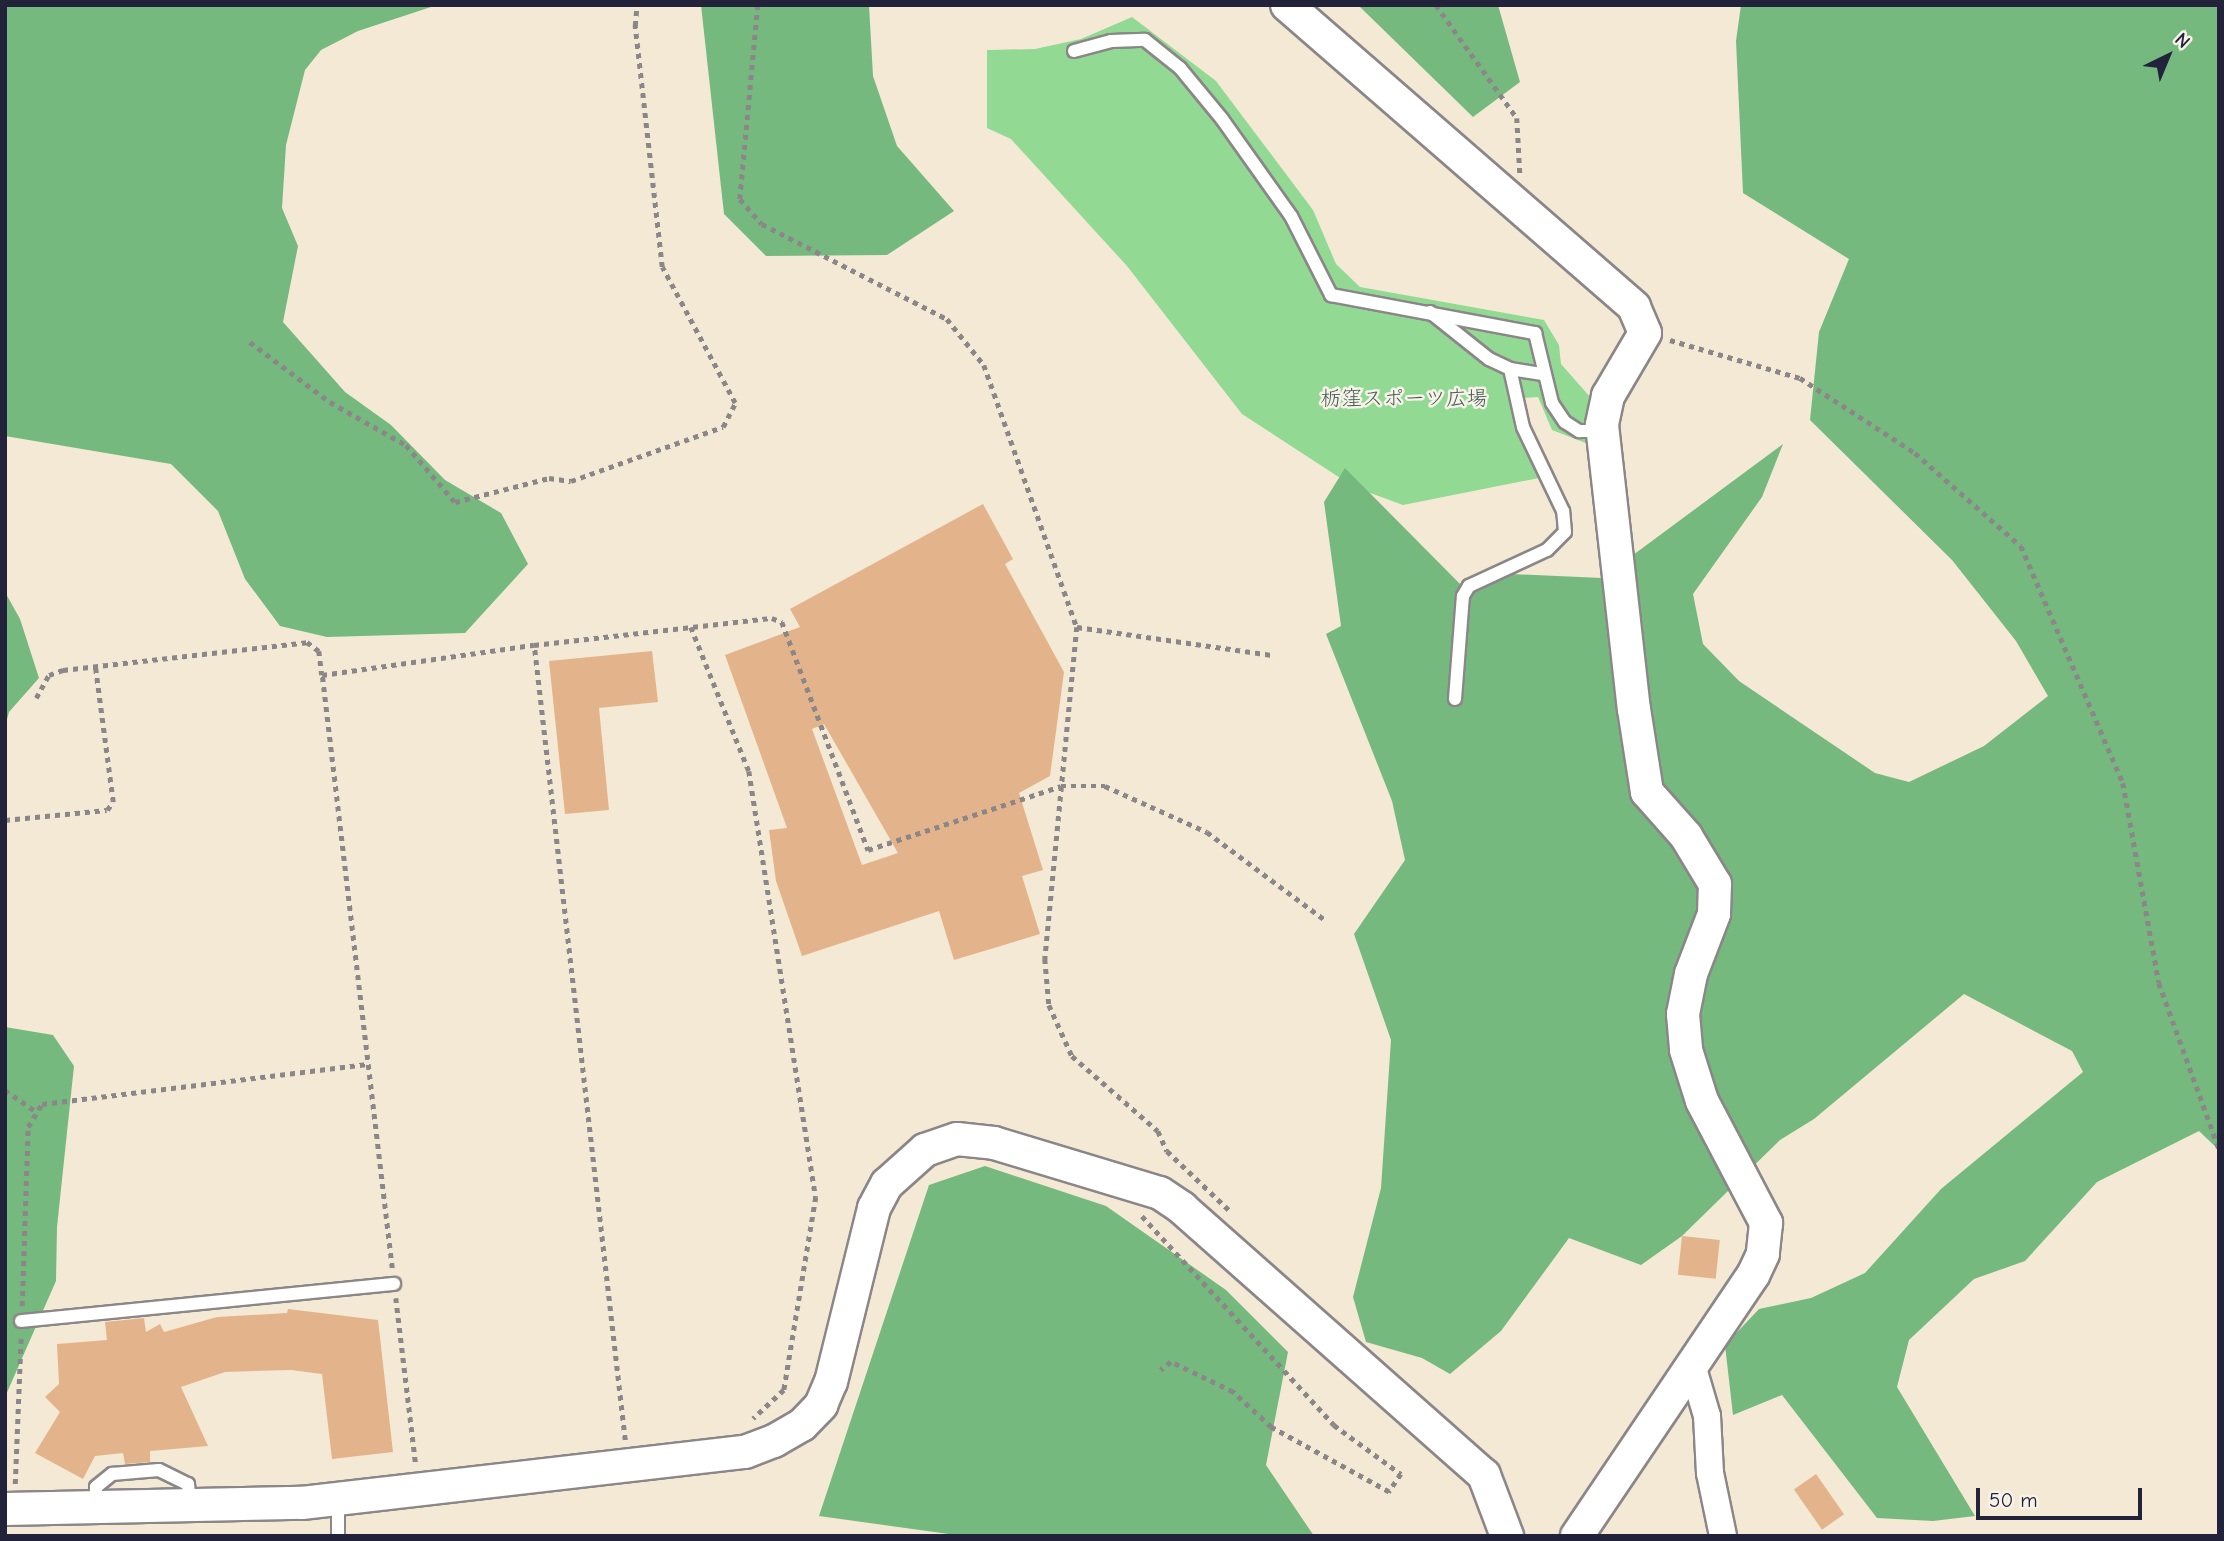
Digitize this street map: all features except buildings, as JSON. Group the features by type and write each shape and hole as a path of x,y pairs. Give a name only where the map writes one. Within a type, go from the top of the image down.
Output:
{"street":[{"path":"1287,5 1634,307 1645,333 1608,396 1603,431 1647,792 1686,836 1715,884 1714,914 1691,974 1684,1014 1686,1050 1702,1101 1766,1223 1763,1254 1753,1275 1577,1536"},
{"path":"10,1508 338,1499 745,1452 802,1425 821,1405 831,1382 871,1221 887,1185 925,1150 957,1139 994,1143 1160,1193 1182,1208 1484,1475 1507,1536"},
{"path":"1692,1365 1707,1416 1710,1473 1723,1536"}],"lane":[{"path":"1074,51 1111,41 1145,40 1180,68 1222,119 1291,216 1331,295 1535,333 1552,403 1565,422 1579,431 1603,431"},
{"path":"1430,312 1489,359 1510,369 1544,374"},
{"path":"1455,699 1463,596 1469,586 1547,550 1565,531 1563,511 1523,427 1510,369"},
{"path":"21,1321 394,1284"},
{"path":"338,1499 338,1536"}],"path":[{"path":"250,342 330,402 406,445 455,502 549,478 571,481 723,427 735,403 662,267 635,26 637,5"},
{"path":"758,5 740,199 762,224 947,318 984,365 1077,627 1045,959 1049,1004 1072,1056 1158,1131 1167,1150 1233,1215"},
{"path":"1436,5 1517,118 1520,181 1532,208 1529,216"},
{"path":"1645,333 1800,378 1915,453 2021,547 2123,783 2159,983 2219,1149"},
{"path":"322,675 534,645 772,618 782,622 868,849 1061,786 1105,786 1208,832 1325,920"},
{"path":"691,627 749,771 816,1197 784,1390 747,1425"},
{"path":"1077,627 1272,655"},
{"path":"36,698 49,676 96,666 307,642 319,651 419,1490"},
{"path":"534,645 631,1465"},
{"path":"5,820 107,810 113,802 96,666"},
{"path":"10,1508 21,1321 28,1127 41,1104 368,1064"},
{"path":"5,1090 37,1112"},
{"path":"1133,1206 1334,1425 1401,1474 1389,1492 1271,1427 1233,1392 1171,1362 1161,1370"}],"green space":[{"path":"5,5 437,5 358,31 321,50 305,70 286,145 282,208 298,246 283,322 345,392 391,425 445,480 501,513 528,564 465,633 327,637 280,626 245,579 218,511 171,464 5,436"},
{"path":"701,5 869,5 873,76 897,146 954,211 887,255 766,256 724,214"},
{"path":"1358,5 1498,5 1520,82 1473,117"},
{"path":"1741,5 2219,5 2219,1150 2199,1131 2097,1182 2025,1261 1974,1279 1909,1340 1897,1387 1975,1516 1933,1521 1877,1518 1782,1395 1733,1415 1725,1345 1759,1309 1811,1298 1865,1273 1941,1189 2083,1072 2072,1051 1964,994 1814,1119 1780,1140 1682,1236 1641,1265 1569,1238 1501,1331 1450,1374 1422,1358 1366,1342 1353,1297 1381,1188 1391,1040 1354,934 1405,860 1392,801 1326,634 1341,626 1324,502 1345,468 1460,584 1511,574 1602,578 1783,444 1762,497 1693,594 1703,644 1739,681 1875,773 1909,782 1984,746 2048,696 2016,641 1952,560 1810,420 1819,332 1849,259 1743,193 1736,41"},
{"name":"栃窪スポーツ広場","path":"1132,17 1216,81 1313,210 1336,264 1360,287 1544,320 1559,345 1561,364 1591,398 1596,447 1552,430 1538,397 1510,399 1516,427 1539,478 1403,505 1354,487 1242,414 1127,266 1011,139 987,128 987,50 1035,49 1081,39"},
{"path":"5,592 20,619 39,678 9,712 5,727"},
{"path":"5,1027 53,1035 74,1066 57,1227 56,1281 5,1397"},
{"path":"985,1166 1106,1206 1226,1290 1288,1352 1266,1465 1314,1536 963,1536 819,1516 929,1185"}]}
